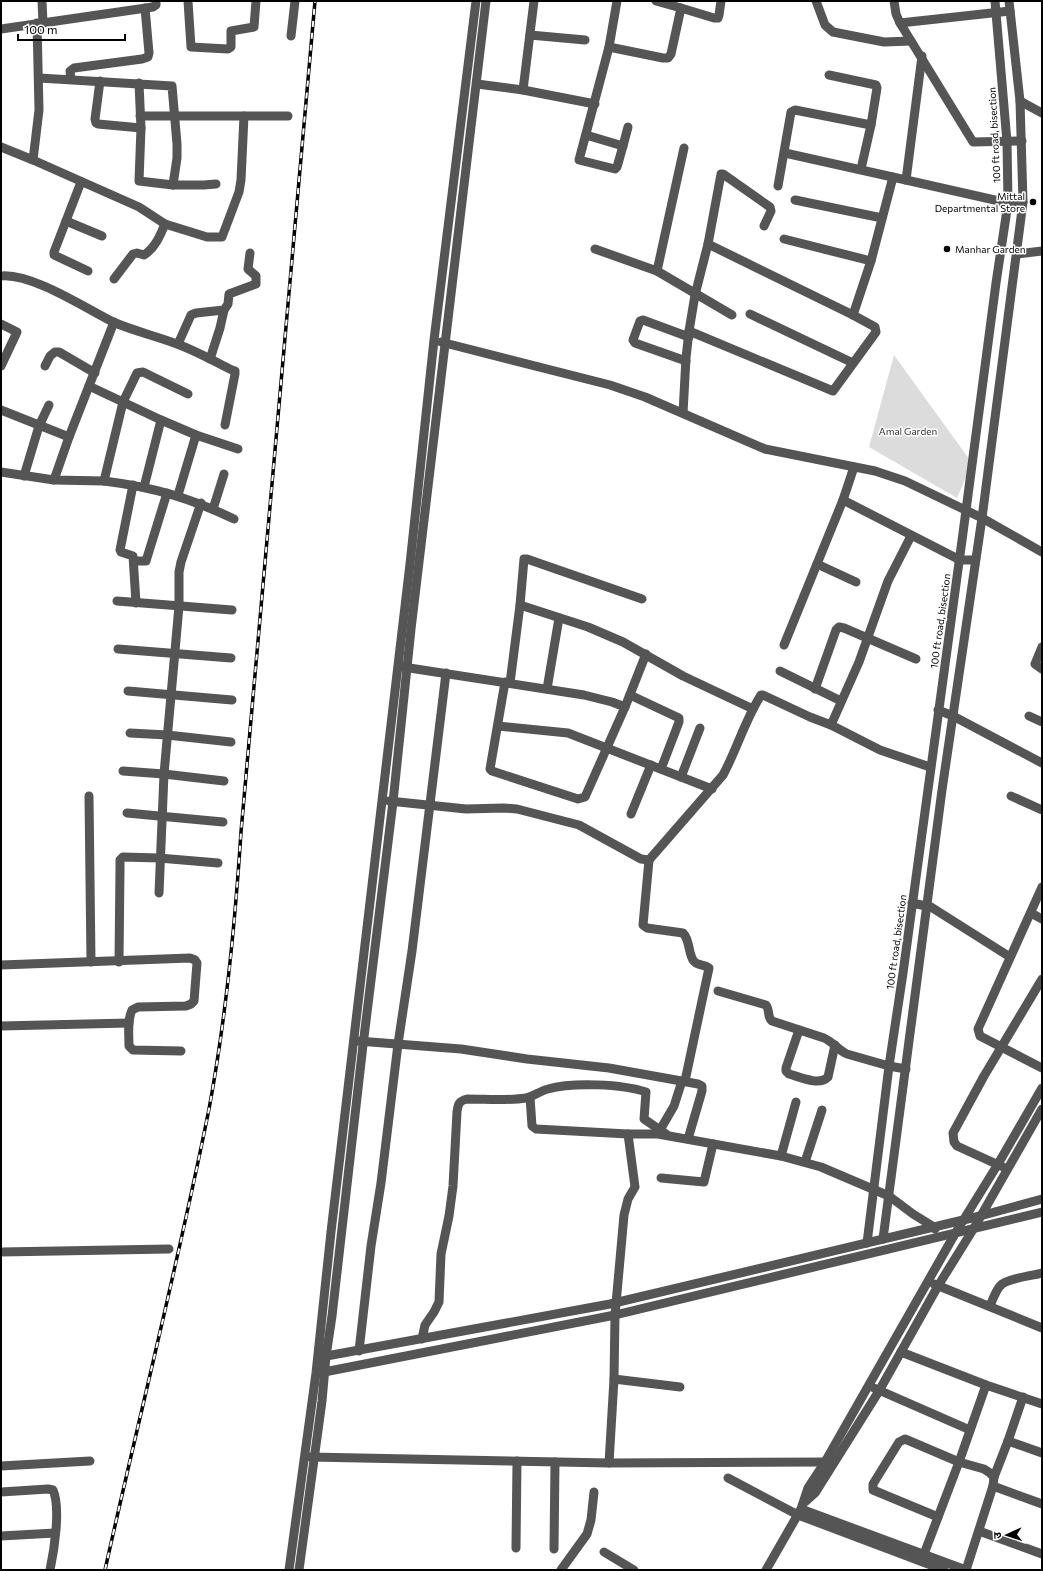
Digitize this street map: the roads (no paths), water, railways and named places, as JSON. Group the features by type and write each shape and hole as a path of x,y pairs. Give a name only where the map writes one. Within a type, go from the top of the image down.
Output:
{"street":[{"path":"33,160 38,110 42,1"},
{"path":"1,29 153,7 156,5 156,1"},
{"path":"188,1 191,46 228,49 231,47 231,31 254,27 256,1"},
{"path":"291,36 295,1"},
{"path":"290,1570 305,1457 320,1373 356,1116 363,1042 393,802 402,667 434,340 476,1"},
{"path":"322,1357 353,1041 382,801 433,454 486,1"},
{"path":"523,90 534,1"},
{"path":"617,1 609,47 595,104 579,158 580,161 615,169 617,167 628,127"},
{"path":"656,1 714,18 718,18 720,15 721,1"},
{"path":"816,1 825,24 833,32 884,42 911,40"},
{"path":"894,1 896,14 900,23 922,56 973,142 1022,141"},
{"name":"100 ft road, bisection","path":"866,1243 930,768 960,560 988,335 1008,203 1007,142 996,1"},
{"path":"883,1239 964,634 982,518 1023,202 1020,101 1009,1"},
{"path":"71,79 70,71 74,68 142,59 148,56 145,8"},
{"path":"609,47 668,58 671,54 681,8"},
{"path":"900,23 1010,11"},
{"path":"530,35 585,40"},
{"path":"906,180 922,56"},
{"path":"467,72 478,73"},
{"path":"829,75 876,85 877,88 871,125 861,169"},
{"path":"39,78 172,86 177,158 173,185"},
{"path":"100,81 95,119 96,122 98,124 141,128"},
{"path":"139,83 141,128 139,181 173,185 216,184"},
{"path":"477,84 523,90 595,104"},
{"path":"1020,101 1042,113"},
{"path":"778,186 793,110 871,125"},
{"path":"140,116 288,116"},
{"path":"1,147 139,207 165,224 207,237 222,237 239,192 241,180 244,116"},
{"path":"586,135 623,146"},
{"path":"657,271 684,148"},
{"path":"785,153 1008,203 1023,202"},
{"path":"682,413 686,361 695,295 708,244 721,174 770,207 771,211 764,226"},
{"path":"853,315 871,261 893,177"},
{"path":"81,182 54,255 88,271"},
{"path":"795,200 882,218"},
{"path":"66,221 102,236"},
{"path":"114,279 132,254 137,253 144,255 150,250 159,238 165,224"},
{"path":"784,239 871,261"},
{"path":"686,361 635,343 633,340 640,321 643,320 689,334 830,391 835,390 876,329 853,315 708,244"},
{"path":"595,249 657,271 695,295 732,315"},
{"path":"1017,254 1042,251"},
{"path":"210,359 224,310 228,304 229,294 256,284 256,276 248,269 250,253"},
{"path":"1,276 14,277 36,284 62,295 114,322 178,344 235,371 225,425"},
{"path":"996,283 1013,285"},
{"path":"178,344 191,315 224,310"},
{"path":"750,314 853,363"},
{"path":"54,480 68,437 114,322"},
{"path":"1,324 17,332 1,366"},
{"path":"988,335 1006,338"},
{"path":"434,340 610,385 645,397 765,449 875,471 905,481 982,518 1042,552"},
{"path":"45,366 50,356 55,352 59,352 94,373"},
{"path":"104,481 123,402 137,373 143,372 188,394"},
{"path":"89,386 196,435 238,449"},
{"path":"24,476 38,426 49,405"},
{"path":"1,410 68,437"},
{"path":"144,487 161,420"},
{"path":"178,495 196,435"},
{"path":"422,453 433,454"},
{"path":"784,645 843,500 854,467"},
{"path":"1,472 54,480 104,481 144,487 178,495 201,503 234,519"},
{"path":"213,509 224,474"},
{"path":"133,485 120,550 132,555 134,561 136,603"},
{"path":"134,561 146,561 167,493"},
{"path":"843,500 960,560 975,560"},
{"path":"159,893 159,858 164,774 179,606 179,572 201,503"},
{"path":"831,725 851,681 888,581 911,536"},
{"path":"642,599 525,558 523,561 520,605 508,683 490,767 492,771 578,799 585,797 630,695 646,654"},
{"path":"817,564 856,582"},
{"path":"117,601 232,610"},
{"path":"520,605 595,630 623,642 683,676 753,708"},
{"path":"547,689 559,618"},
{"path":"815,689 836,630 839,627 916,659"},
{"path":"1042,647 1035,664 1042,669"},
{"path":"118,649 174,652 231,658"},
{"path":"402,667 598,698 624,707"},
{"path":"780,671 841,701"},
{"path":"358,1351 431,806 446,673"},
{"path":"128,691 232,700"},
{"path":"630,695 679,718 679,722 661,769"},
{"path":"663,1132 683,1081 709,968 697,964 693,960 686,936 683,933 647,928 643,925 649,860 723,775 753,708 761,695 831,725 880,750 930,768"},
{"path":"938,710 953,716 1042,763"},
{"path":"1029,716 1042,722"},
{"path":"498,726 568,732 712,789"},
{"path":"681,777 700,728"},
{"path":"130,733 167,735 231,742"},
{"path":"631,814 651,765"},
{"path":"123,771 224,781"},
{"path":"89,796 91,962"},
{"path":"1011,796 1042,810"},
{"path":"382,801 466,809 510,809 538,815 579,825 641,859 649,860"},
{"path":"127,813 223,822"},
{"path":"119,962 120,860 126,856 218,863"},
{"path":"1042,887 978,1029 980,1036 1042,1068"},
{"path":"912,903 927,906 1010,957"},
{"path":"1031,913 1042,919"},
{"path":"1,965 119,962 190,958 195,960 197,963 194,1001 191,1004 186,1006 138,1008 132,1010 129,1023 130,1049 181,1051"},
{"path":"1007,1169 957,1146 952,1138 953,1133 1001,1046 1042,979"},
{"path":"718,991 766,1005 768,1008 769,1017 772,1021 824,1038 847,1054 889,1066 906,1069"},
{"path":"1,1026 129,1023"},
{"path":"799,1030 786,1068 786,1071 789,1074 819,1081 826,1079 828,1077 835,1045"},
{"path":"353,1041 460,1049 520,1058 609,1068 698,1084 702,1089 688,1139"},
{"path":"422,1339 424,1325 434,1312 439,1298 441,1254 451,1201 458,1104 462,1100 530,1097 549,1088 577,1086 613,1086 644,1091 647,1094 644,1120 663,1132 688,1139 781,1156 821,1167 889,1196 913,1214 934,1227 938,1236"},
{"path":"801,1509 808,1488 825,1462 956,1232 1042,1088"},
{"path":"530,1097 532,1126 536,1129 628,1134 663,1132"},
{"path":"781,1156 796,1102"},
{"path":"766,1570 801,1509 815,1493 879,1391 938,1286 974,1228 1042,1109"},
{"path":"805,1162 822,1110"},
{"path":"609,1463 614,1379 615,1315 624,1215 628,1199 635,1187 628,1134"},
{"path":"660,1178 704,1182 713,1144"},
{"path":"322,1357 616,1302 980,1216 1042,1199"},
{"path":"320,1373 349,1366 615,1315 1042,1212"},
{"path":"1,1252 169,1249"},
{"path":"990,1306 1002,1284 1008,1281 1042,1273"},
{"path":"928,1282 1042,1328"},
{"path":"902,1352 986,1385 1042,1404"},
{"path":"298,1570 322,1402 320,1373"},
{"path":"614,1379 680,1387"},
{"path":"869,1385 879,1391 970,1430"},
{"path":"924,1554 986,1385"},
{"path":"801,1509 966,1570 993,1482 1023,1397"},
{"path":"938,1517 873,1490 873,1484 899,1442 902,1440 905,1439 959,1462 984,1469 990,1473 993,1482 1042,1504"},
{"path":"1008,1441 1042,1453"},
{"path":"305,1457 609,1463 825,1462"},
{"path":"1,1466 90,1461"},
{"path":"516,1548 517,1461"},
{"path":"554,1549 555,1462"},
{"path":"728,1478 944,1570"},
{"path":"1,1492 53,1490 55,1495 55,1533 50,1570"},
{"path":"562,1570 587,1534 591,1520 594,1492"},
{"path":"978,1531 1042,1554"},
{"path":"1,1536 55,1533"},
{"path":"604,1552 634,1570"}],"railway":[{"path":"105,1570 197,1167 215,1075 225,1006 236,902 315,1"}],"place":[{"name":"Mittal Departmental Store","path":"1033,202"},
{"name":"Manhar Garden","path":"947,249"}],"park label":[{"name":"Amal Garden","path":"908,431"}]}
